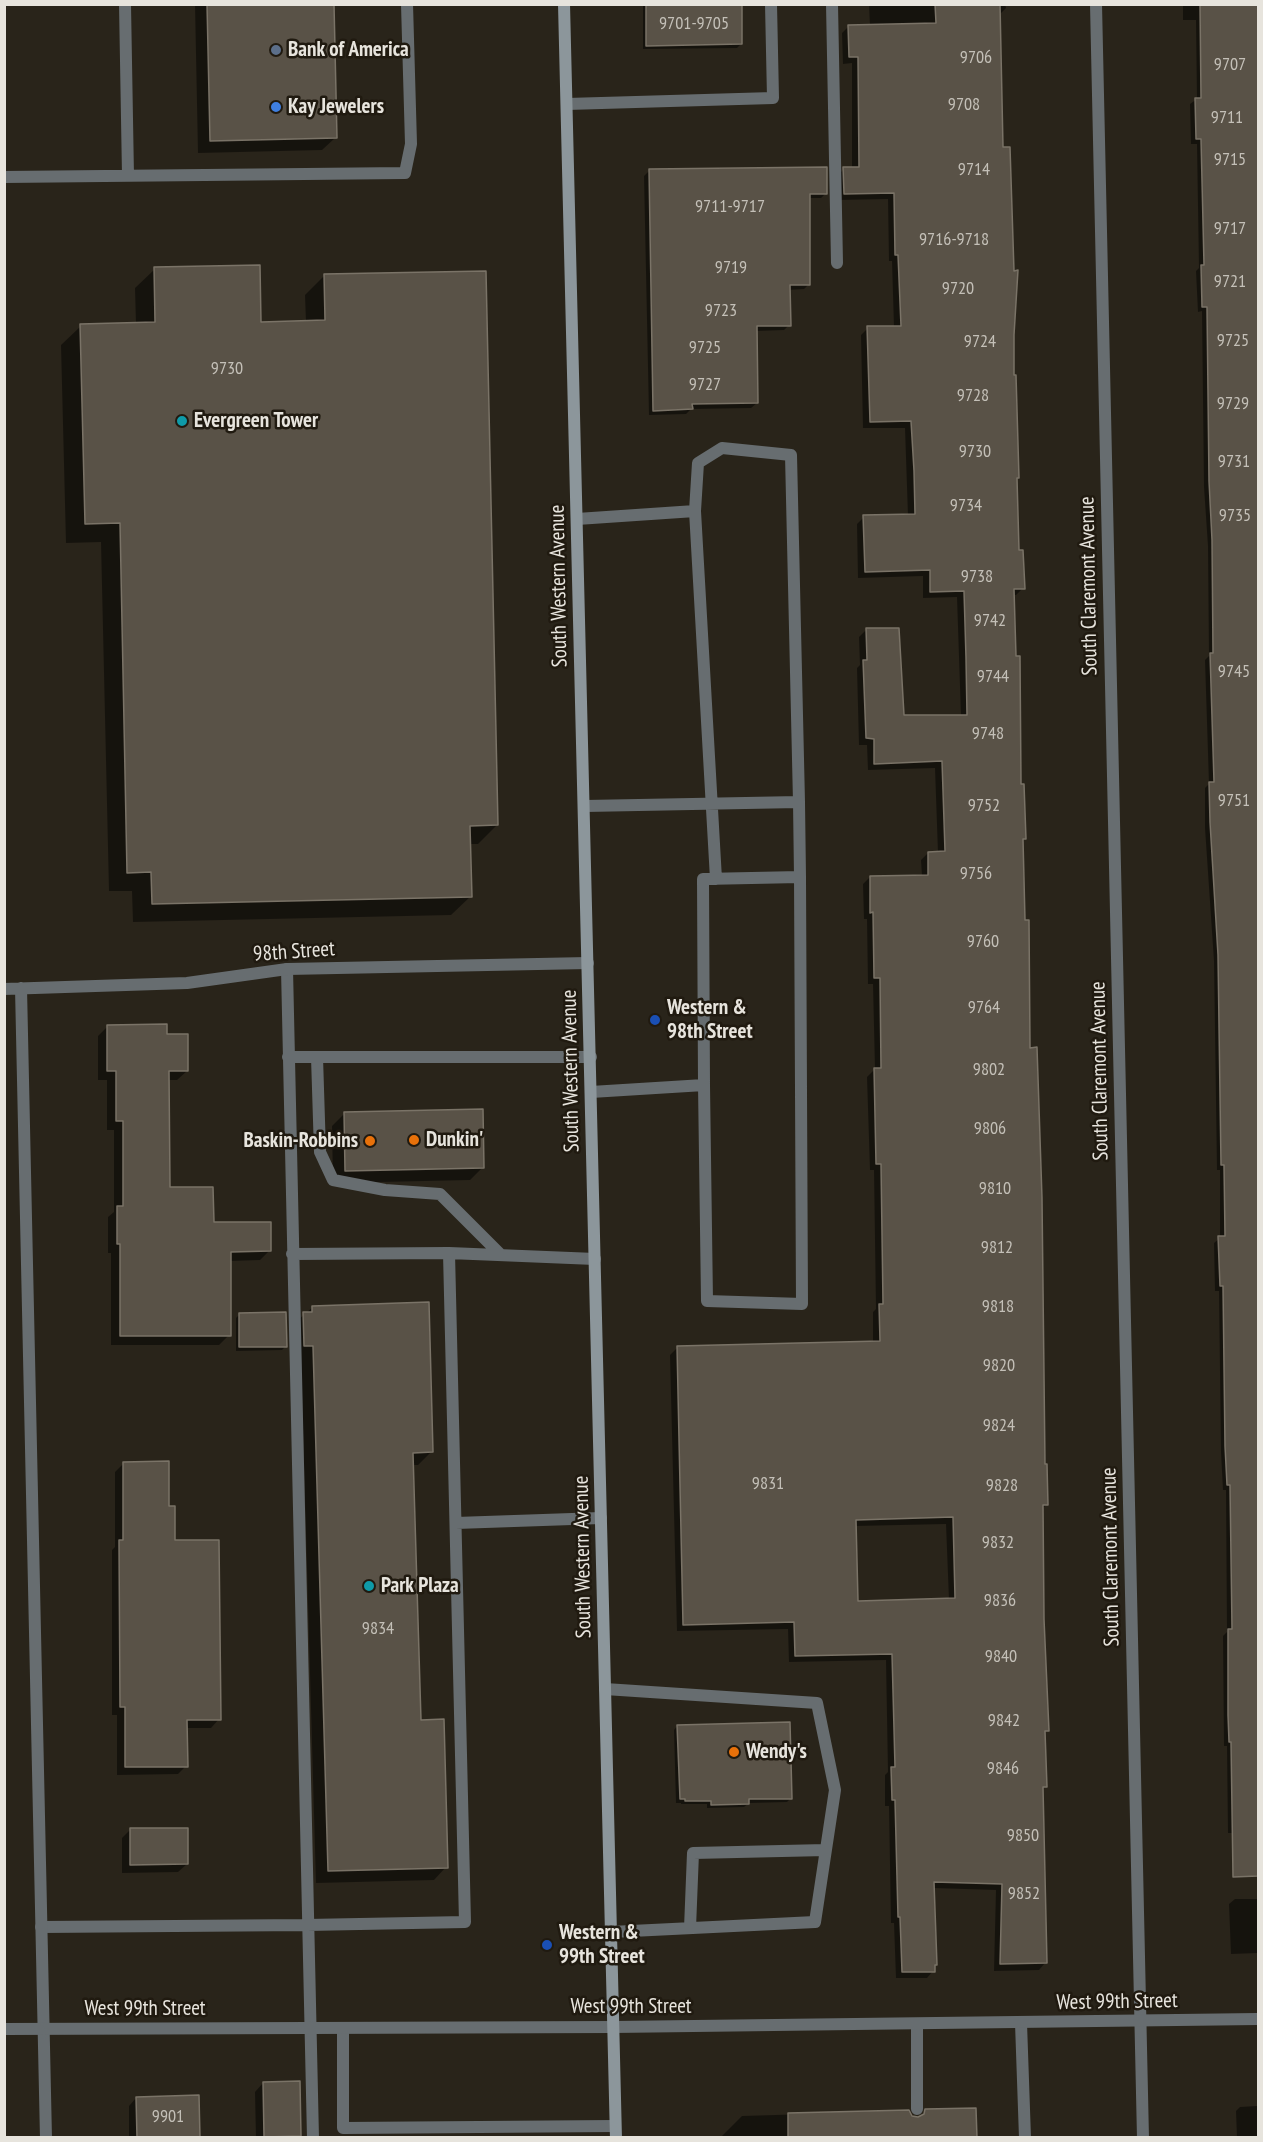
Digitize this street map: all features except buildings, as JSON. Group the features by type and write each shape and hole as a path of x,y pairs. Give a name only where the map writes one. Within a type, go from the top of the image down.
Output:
{"main road":[{"name":"South Western Avenue","path":"564,4 615,2132"}],"street":[{"path":"124,4 128,176"},
{"path":"4,177 405,173 411,144 407,4"},
{"path":"567,104 773,98 771,4"},
{"path":"832,4 837,262"},
{"name":"South Claremont Avenue","path":"1096,4 1143,2138"},
{"path":"716,879 695,511 698,463 722,448 791,455 800,877 802,1304 707,1300 703,879 716,879 800,877"},
{"path":"577,519 695,511"},
{"path":"585,806 799,802"},
{"name":"98th Street","path":"4,988 187,983 287,969 588,963"},
{"path":"287,969 313,2138"},
{"path":"21,988 46,2138"},
{"path":"288,1057 591,1057"},
{"path":"317,1057 320,1152 333,1180 385,1190 440,1194 501,1255"},
{"path":"591,1092 704,1085"},
{"path":"41,1927 465,1922 449,1253"},
{"path":"292,1254 449,1253 595,1259"},
{"path":"456,1523 601,1518"},
{"path":"605,1689 817,1703 835,1790 815,1922 611,1932"},
{"path":"690,1928 693,1853 826,1850"},
{"name":"West 99th Street","path":"4,2029 613,2027 1258,2019"},
{"path":"1021,2023 1025,2138"},
{"path":"916,2024 917,2109"},
{"path":"344,2028 343,2128 615,2132"}],"place":[{"name":"Bank of America","path":"276,50"},
{"name":"Kay Jewelers","path":"276,107"},
{"name":"Evergreen Tower","path":"182,421"},
{"name":"Western & 98th Street","path":"655,1020"},
{"name":"Dunkin'","path":"414,1140"},
{"name":"Baskin-Robbins","path":"370,1141"},
{"name":"Park Plaza","path":"369,1586"},
{"name":"Wendy's","path":"734,1752"},
{"name":"Western & 99th Street","path":"547,1945"}]}
